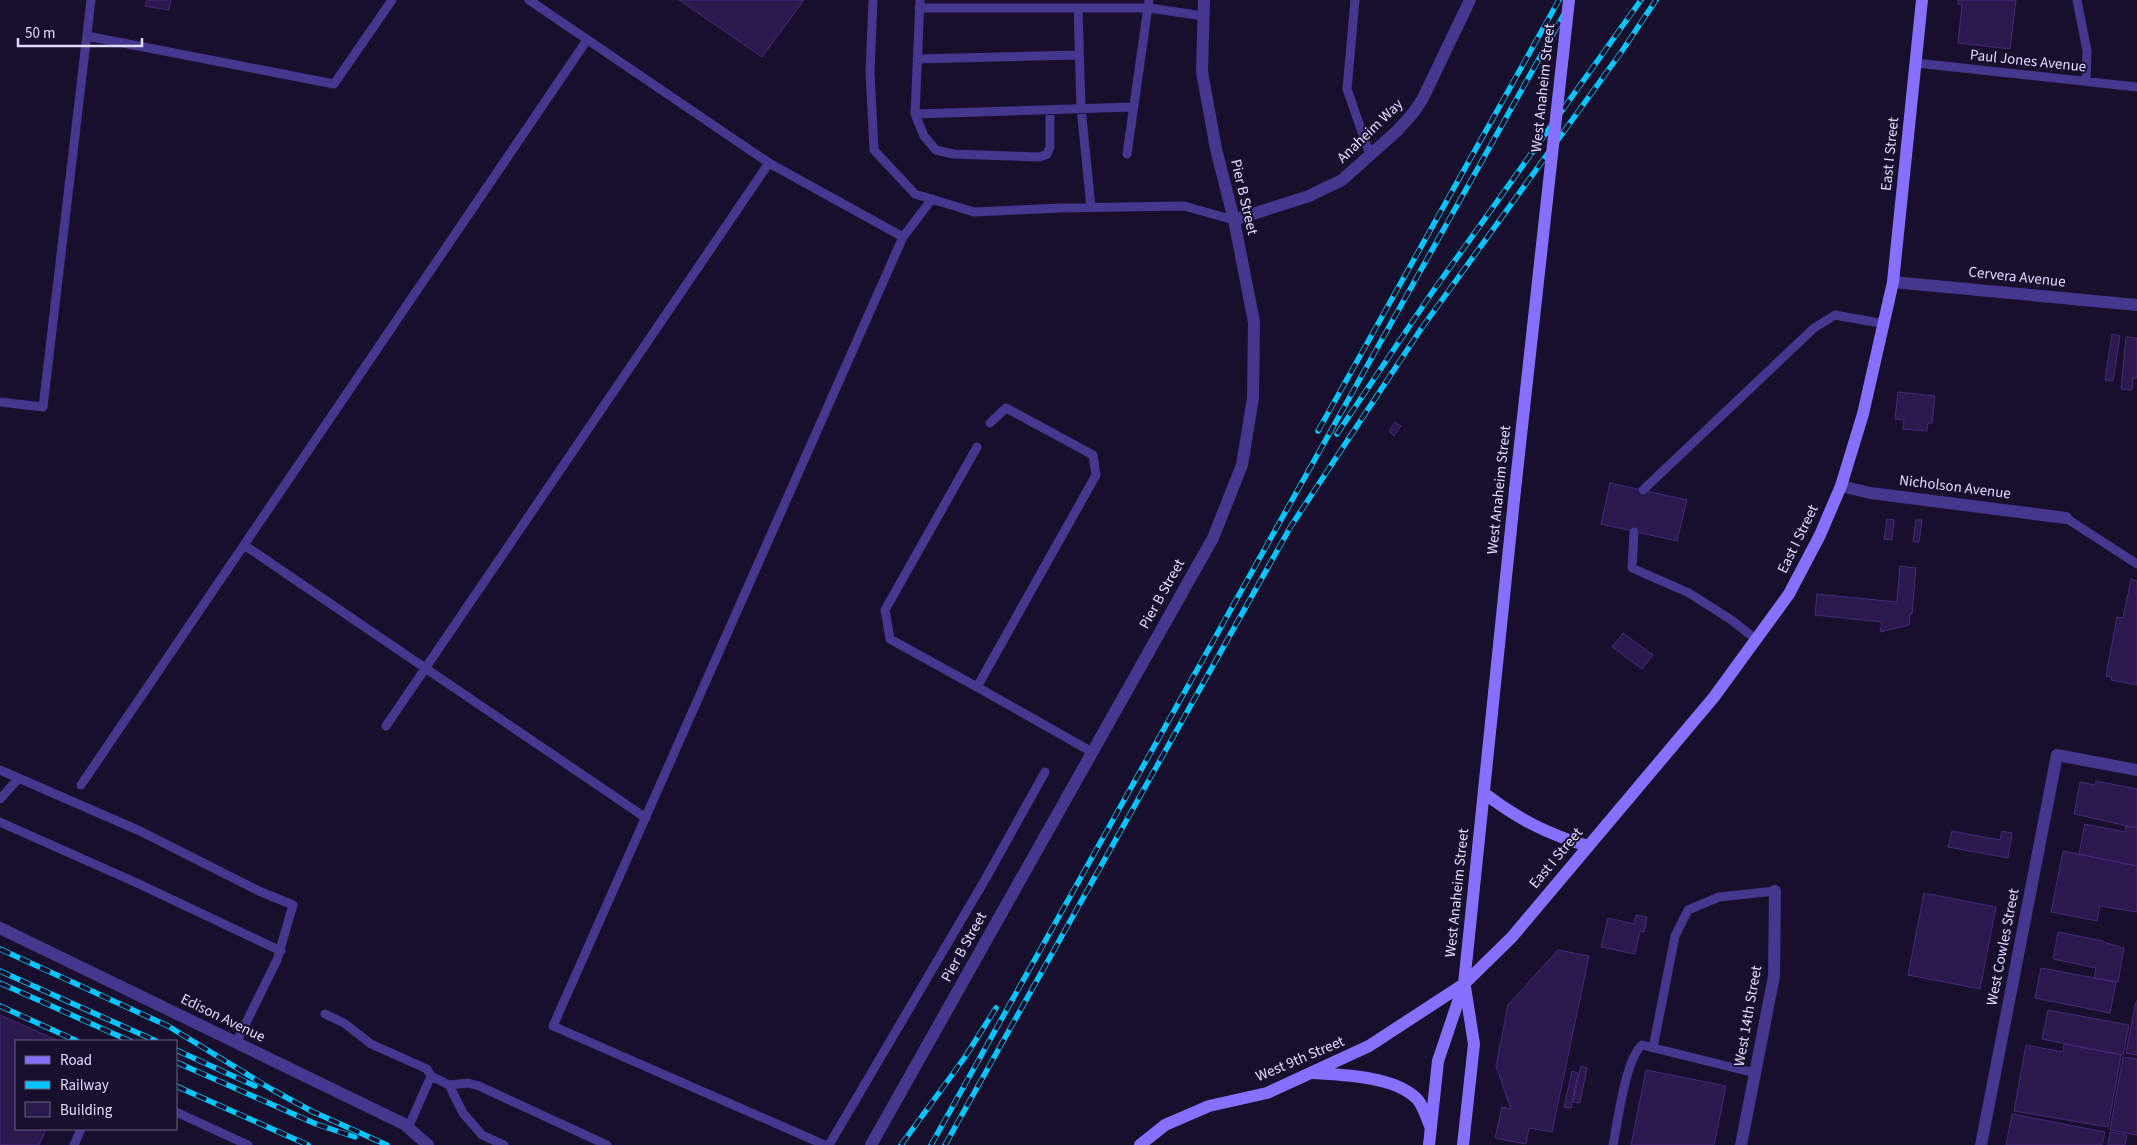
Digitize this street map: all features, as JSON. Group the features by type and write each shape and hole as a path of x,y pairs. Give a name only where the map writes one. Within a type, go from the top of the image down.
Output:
{"main road":[{"name":"West Anaheim Street","path":"1429,1145 1438,1061 1464,984 1515,490 1569,0"},
{"name":"East I Street","path":"1464,984 1512,937 1714,697 1789,594 1820,535 1841,486 1863,414 1885,324 1893,282 1922,0"},
{"path":"1484,793 1526,822 1555,836 1588,846"},
{"name":"West Anaheim Street","path":"1463,1145 1474,1044 1464,984"},
{"name":"West 9th Street","path":"1140,1145 1166,1125 1208,1106 1267,1093 1369,1046 1464,984"},
{"path":"1311,1073 1353,1076 1388,1082 1416,1097 1431,1128"}],"street":[{"name":"Pier B Street","path":"871,1145 1213,538 1242,465 1253,398 1254,322 1234,220 1216,149 1202,72 1204,0"},
{"name":"Anaheim Way","path":"1234,220 1310,196 1342,180 1370,155 1414,112 1423,98 1470,0"},
{"name":"Cervera Avenue","path":"1893,282 2137,305"},
{"name":"Nicholson Avenue","path":"1841,486 1870,493 2066,518"},
{"name":"West Cowles Street","path":"1981,1145 2057,755 2137,770"},
{"name":"West 14th Street","path":"1741,1145 1774,976 1775,891"},
{"name":"Edison Avenue","path":"0,928 236,1042 408,1128 428,1145"}],"lane":[{"path":"0,402 43,407 91,0"},
{"path":"87,36 334,84 392,0"},
{"path":"529,0 769,163 904,237"},
{"path":"873,0 870,72 874,150 915,194 974,212 1091,207 1184,206 1234,220"},
{"path":"1355,0 1347,89 1370,155"},
{"path":"2077,0 2087,51 2086,81"},
{"path":"1050,110 1050,147 1047,154 1040,156 953,154 936,150 924,136 915,114 919,4 1078,8 1149,4 1204,16"},
{"path":"1127,154 1149,4"},
{"path":"1078,8 1078,55 1091,207"},
{"path":"81,785 587,40"},
{"path":"917,59 1078,55"},
{"name":"Paul Jones Avenue","path":"1916,63 2137,87"},
{"path":"915,114 1133,107"},
{"path":"386,726 769,163"},
{"path":"932,199 904,237 553,1026 827,1145 986,878 1045,772"},
{"path":"1643,490 1814,328 1835,315 1885,324"},
{"path":"977,687 1096,475 1094,455 1006,408 990,423"},
{"path":"977,447 885,610 890,639 1092,752"},
{"path":"2066,518 2137,564"},
{"path":"1634,532 1632,568 1689,593 1730,619 1757,640"},
{"path":"244,546 646,818"},
{"path":"0,770 140,831 259,891 293,905 280,951 236,1042"},
{"path":"0,799 19,778"},
{"path":"0,822 154,891 280,951"},
{"path":"1653,1048 1675,936 1688,910 1719,897 1775,891"},
{"path":"325,1014 344,1023 371,1044 427,1069 431,1076 449,1085 468,1083 479,1086 605,1144"},
{"path":"1613,1145 1627,1077 1635,1051 1642,1045 1755,1073"},
{"path":"408,1128 431,1076"},
{"path":"449,1085 463,1113 482,1135 504,1145"},
{"path":"178,1113 248,1145"},
{"path":"74,1145 81,1130"}],"building":[{"path":"147,0 171,0 169,10 145,6"},
{"path":"679,0 804,0 762,57"},
{"path":"1958,0 2016,0 2010,49 1958,43 1962,5 1958,4"},
{"path":"2112,334 2120,336 2113,381 2105,380"},
{"path":"2126,337 2137,338 2137,378 2133,378 2132,390 2121,389"},
{"path":"1898,392 1935,396 1932,423 1928,423 1927,431 1903,429 1904,420 1895,419"},
{"path":"1395,422 1401,426 1394,436 1389,431"},
{"path":"1610,483 1687,500 1677,541 1601,524"},
{"path":"1887,519 1894,520 1892,540 1884,539"},
{"path":"1916,520 1922,520 1919,542 1913,542"},
{"path":"1900,566 1916,568 1912,614 1910,614 1909,625 1880,632 1882,622 1815,615 1817,594 1897,602"},
{"path":"2131,579 2137,581 2137,685 2111,680 2112,677 2106,676 2117,617 2123,618"},
{"path":"1623,633 1653,655 1642,669 1612,647"},
{"path":"2096,781 2137,789 2137,828 2074,814 2080,782 2095,785"},
{"path":"2085,824 2125,832 2126,826 2137,828 2137,866 2079,854"},
{"path":"1952,831 2000,840 2002,831 2012,833 2008,858 1948,847"},
{"path":"2063,851 2137,866 2137,912 2100,906 2097,921 2051,912"},
{"path":"1924,893 1996,907 1980,989 1908,975"},
{"path":"1636,915 1647,917 1644,932 1640,931 1635,954 1601,947 1608,918 1634,924"},
{"path":"2058,932 2103,941 2124,948 2118,982 2094,978 2096,968 2053,959"},
{"path":"1558,950 1589,956 1552,1132 1529,1128 1526,1144 1495,1138 1502,1107 1511,1109 1496,1066 1508,1005"},
{"path":"2041,968 2116,982 2110,1013 2035,998"},
{"path":"2137,1001 2137,1055 2126,1053"},
{"path":"2048,1010 2129,1025 2123,1055 2042,1039"},
{"path":"0,1015 57,1040 15,1040 15,1130 46,1130 39,1145 0,1145"},
{"path":"2064,1044 2121,1055 2108,1127 2014,1111 2026,1045 2063,1052"},
{"path":"2123,1057 2137,1059 2137,1135 2110,1130"},
{"path":"1581,1066 1587,1068 1580,1103 1573,1102"},
{"path":"1646,1070 1726,1086 1714,1145 1631,1145"},
{"path":"1572,1071 1578,1073 1571,1108 1564,1107"},
{"path":"2012,1114 2105,1132 2102,1145 2006,1145"},
{"path":"2110,1132 2127,1135 2125,1145 2108,1145"}],"railway":[{"path":"1318,431 1559,0"},
{"path":"931,1145 1572,0"},
{"path":"1337,434 1431,294 1641,0"},
{"path":"945,1145 1291,526 1421,329 1622,51 1656,0"},
{"path":"0,949 168,1026 271,1089 315,1113"},
{"path":"0,971 154,1040"},
{"path":"0,983 128,1040"},
{"path":"0,1006 75,1040"},
{"path":"901,1145 965,1057 996,1008"},
{"path":"178,1051 255,1086"},
{"path":"178,1063 316,1124 355,1137"},
{"path":"178,1087 308,1145"},
{"path":"309,1110 387,1145"}]}
